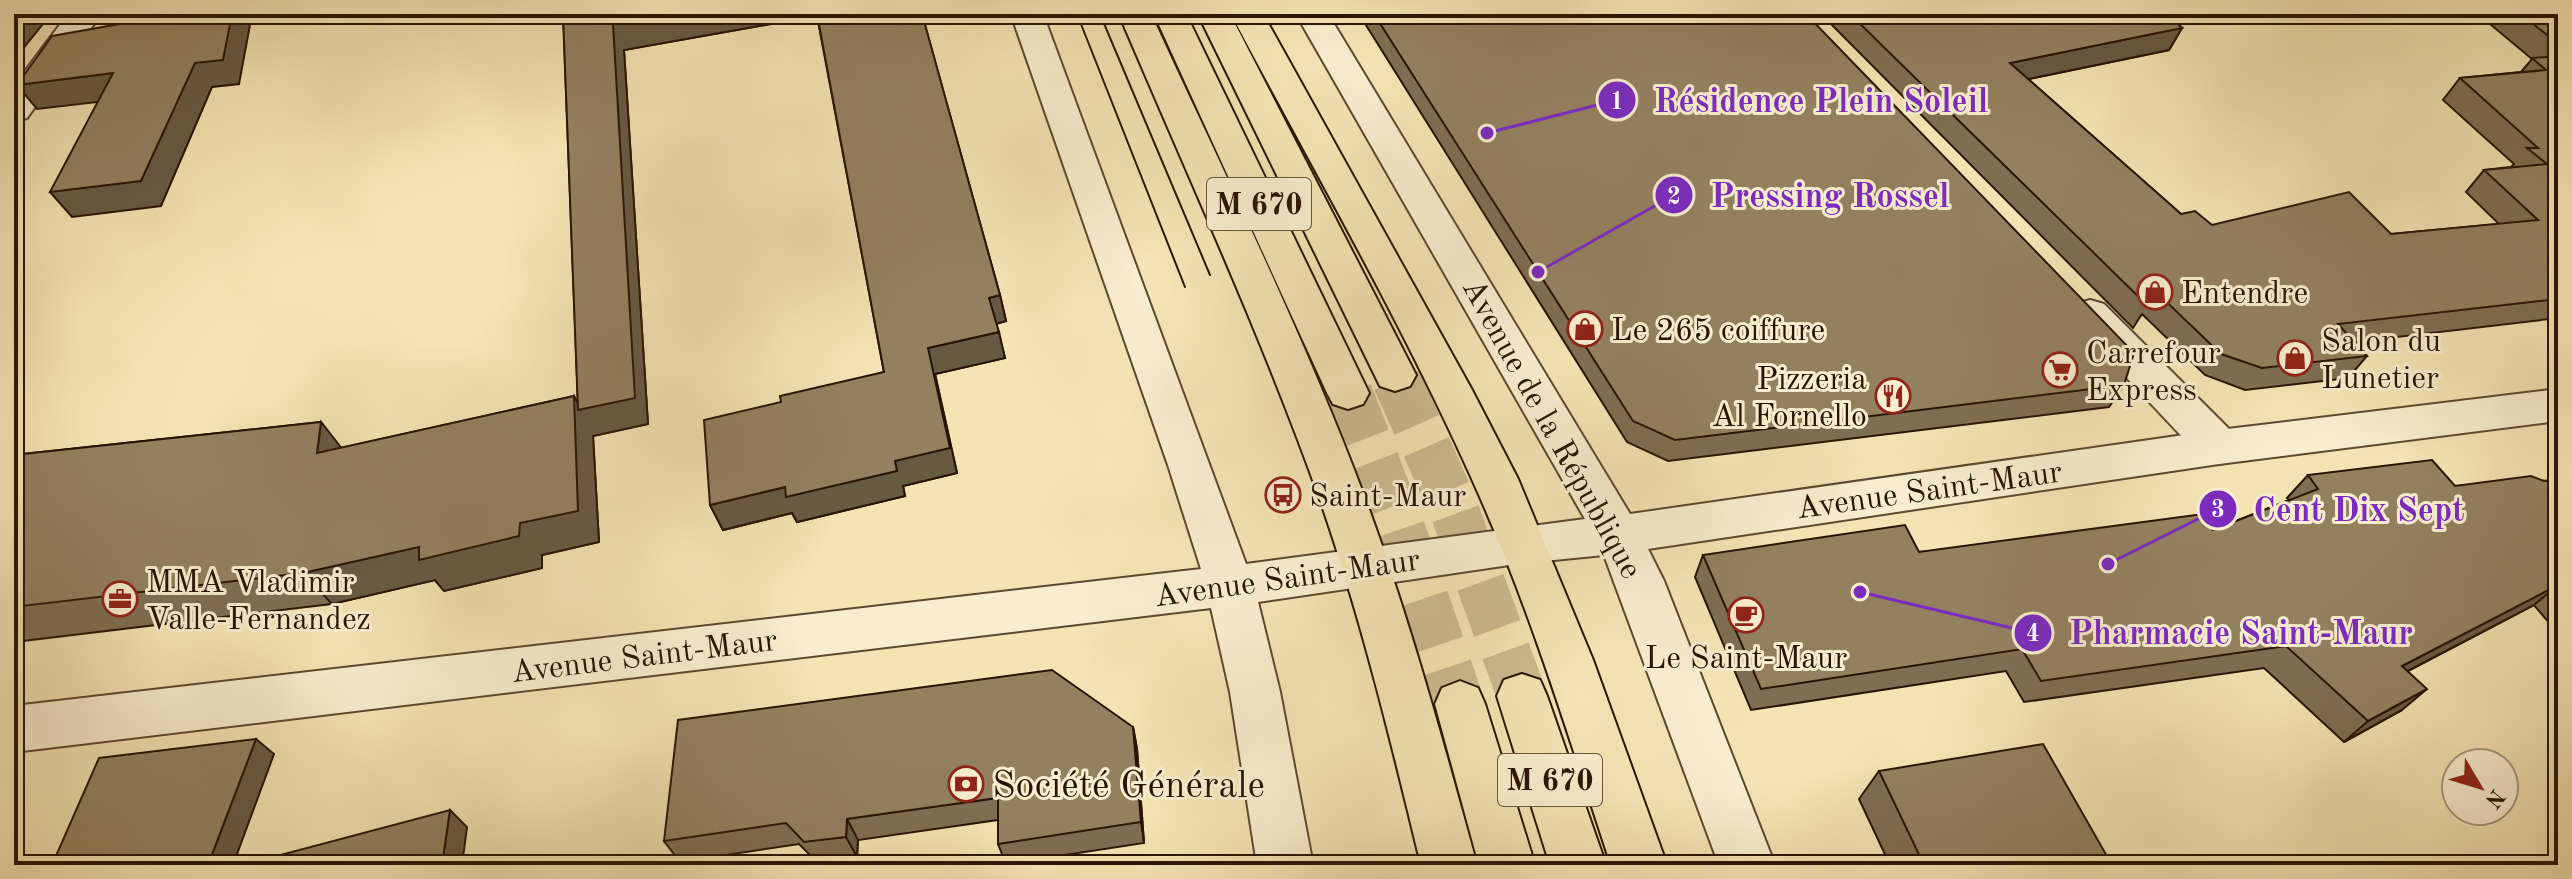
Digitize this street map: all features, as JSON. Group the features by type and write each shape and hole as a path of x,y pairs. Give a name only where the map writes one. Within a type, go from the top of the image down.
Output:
{"main road":[{"path":"1135,14 1293,374 1365,566 1402,683 1449,865"},
{"name":"M 670","path":"1170,14 1348,393"},
{"name":"M 670","path":"1214,14 1395,375"},
{"path":"1247,14 1470,425 1523,544 1584,704 1639,865"},
{"name":"M 670","path":"1522,696 1578,865"},
{"name":"M 670","path":"1460,704 1507,865"}],"street":[{"path":"14,110 85,14"},
{"path":"1027,14 1190,465 1230,586 1255,692 1285,865"},
{"name":"Avenue de la République","path":"1312,14 1618,535 1640,581 1747,865"},
{"path":"2062,286 2219,447"},
{"name":"Avenue Saint-Maur","path":"14,729 1230,586 1523,544 1618,535 2219,447 2558,405"}],"building":[{"path":"160,14 232,14 223,60 195,63 141,181 50,192 113,73 17,85 52,36 159,17"},
{"path":"563,14 670,14 613,24 635,398 578,410"},
{"path":"817,14 922,14 1000,295 989,298 999,332 928,348 950,448 895,461 897,471 786,497 785,487 710,505 704,420 781,402 780,396 884,372"},
{"path":"1374,14 1806,14 2134,353 2124,385 1675,440 1633,421"},
{"path":"1850,14 2168,14 2182,28 2010,63 2181,214 2195,211 2212,225 2349,192 2391,234 2538,220 2484,170 2547,164 2527,148 2538,148 2460,78 2546,70 2532,58 2558,56 2558,299 2338,324 2367,356 2262,368 2221,354 2153,289 2148,306"},
{"path":"2521,14 2558,14 2558,44"},
{"path":"574,396 578,511 520,523 519,536 419,560 419,547 303,573 14,607 14,455 321,422 317,453"},
{"path":"2432,460 2455,486 2531,476 2544,481 2558,480 2558,585 2402,666 2427,689 2368,721 2286,646 2041,681 2022,649 1761,689 1703,555 1905,525 1919,552 2203,514 2213,530 2318,489 2308,475"},
{"path":"1052,670 1133,727 1141,822 998,844 998,798 847,819 846,837 804,842 786,823 664,841 678,720"},
{"path":"256,739 208,865 52,865 99,758"},
{"path":"2043,744 2112,865 1924,865 1879,771"},
{"path":"450,810 442,865 243,865"}],"tunnel":[{"path":"1395,375 1398,382"},
{"path":"1397,380 1453,507 1522,696"},
{"path":"1348,393 1400,527 1460,704"}],"tram line":[{"path":"1077,14 1185,287"},
{"path":"1100,14 1210,275"}],"place":[{"name":"Résidence Plein Soleil","path":"1487,133"},
{"name":"Pressing Rossel","path":"1538,272"},
{"name":"Entendre","path":"2155,292"},
{"name":"Le 265 coiffure","path":"1585,329"},
{"name":"Salon du Lunetier","path":"2295,358"},
{"name":"Carrefour Express","path":"2060,370"},
{"name":"Pizzeria Al Fornello","path":"1893,396"},
{"name":"Saint-Maur","path":"1283,495"},
{"name":"Cent Dix Sept","path":"2108,564"},
{"name":"Pharmacie Saint-Maur","path":"1860,592"},
{"name":"MMA Vladimir Valle-Fernandez","path":"120,599"},
{"name":"Le Saint-Maur","path":"1746,615"},
{"name":"Société Générale","path":"966,784"}]}
